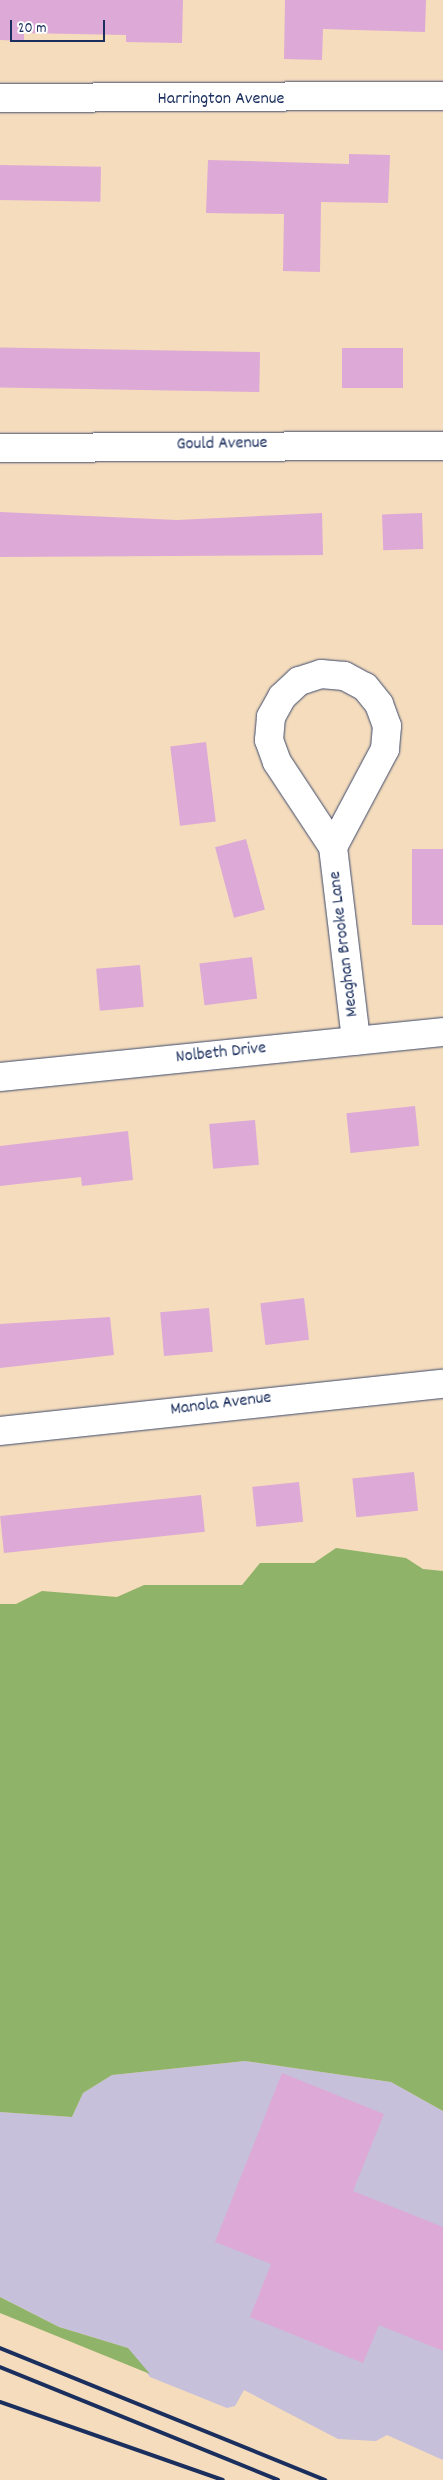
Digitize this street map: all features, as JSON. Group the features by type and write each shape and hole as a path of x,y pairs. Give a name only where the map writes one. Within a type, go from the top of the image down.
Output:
{"street":[{"name":"Harrington Avenue","path":"0,98 443,96"},
{"name":"Gould Avenue","path":"0,448 443,446"},
{"name":"Meaghan Brooke Lane","path":"333,847 385,749 387,726 379,704 364,686 344,676 321,674 300,681 282,697 271,717 270,740 277,762 333,847 356,1041"},
{"name":"Nolbeth Drive","path":"0,1078 443,1032"},
{"name":"Manola Avenue","path":"0,1431 443,1384"}],"shaded area":[{"path":"245,2061 391,2082 443,2111 443,2460 387,2435 376,2441 338,2439 244,2390 235,2406 227,2408 150,2377 128,2348 59,2327 0,2297 0,2112 72,2117 83,2093 112,2075"}],"green space":[{"path":"336,1548 406,1558 423,1569 443,1571 443,2111 391,2082 245,2061 112,2075 83,2093 72,2117 0,2112 0,1604 16,1604 42,1591 117,1597 144,1585 242,1585 260,1563 314,1563"},
{"path":"0,2297 59,2327 128,2348 150,2374 0,2313"}],"building":[{"path":"0,0 183,0 182,43 126,42 126,35 24,33 24,41 0,40"},
{"path":"285,0 426,0 425,32 323,29 322,60 284,59"},
{"path":"349,154 390,155 388,203 321,202 320,272 283,271 284,214 206,213 208,160 349,164"},
{"path":"0,165 101,167 100,202 0,200"},
{"path":"0,347 260,352 259,392 0,387"},
{"path":"342,348 403,348 403,388 342,388"},
{"path":"0,512 177,520 322,513 323,555 0,557"},
{"path":"422,513 423,549 383,550 382,514"},
{"path":"206,742 216,821 180,826 170,746"},
{"path":"246,839 265,910 234,918 215,847"},
{"path":"412,849 443,849 443,925 412,925"},
{"path":"252,957 257,999 205,1005 199,963"},
{"path":"140,965 144,1007 100,1011 96,969"},
{"path":"415,1106 419,1146 351,1153 346,1113"},
{"path":"255,1120 259,1165 213,1169 209,1124"},
{"path":"128,1131 133,1180 82,1186 81,1177 0,1186 0,1146"},
{"path":"304,1298 309,1340 265,1345 260,1303"},
{"path":"209,1308 213,1352 164,1356 160,1312"},
{"path":"110,1317 114,1355 0,1368 0,1324"},
{"path":"414,1472 418,1511 356,1517 352,1478"},
{"path":"299,1482 303,1522 256,1527 252,1487"},
{"path":"201,1495 205,1532 4,1553 0,1516"},
{"path":"282,2073 384,2114 353,2191 443,2227 443,2351 379,2325 363,2363 250,2317 271,2264 215,2242"}],"railway":[{"path":"0,2348 325,2480"},
{"path":"0,2367 278,2480"},
{"path":"0,2402 223,2480"}]}
